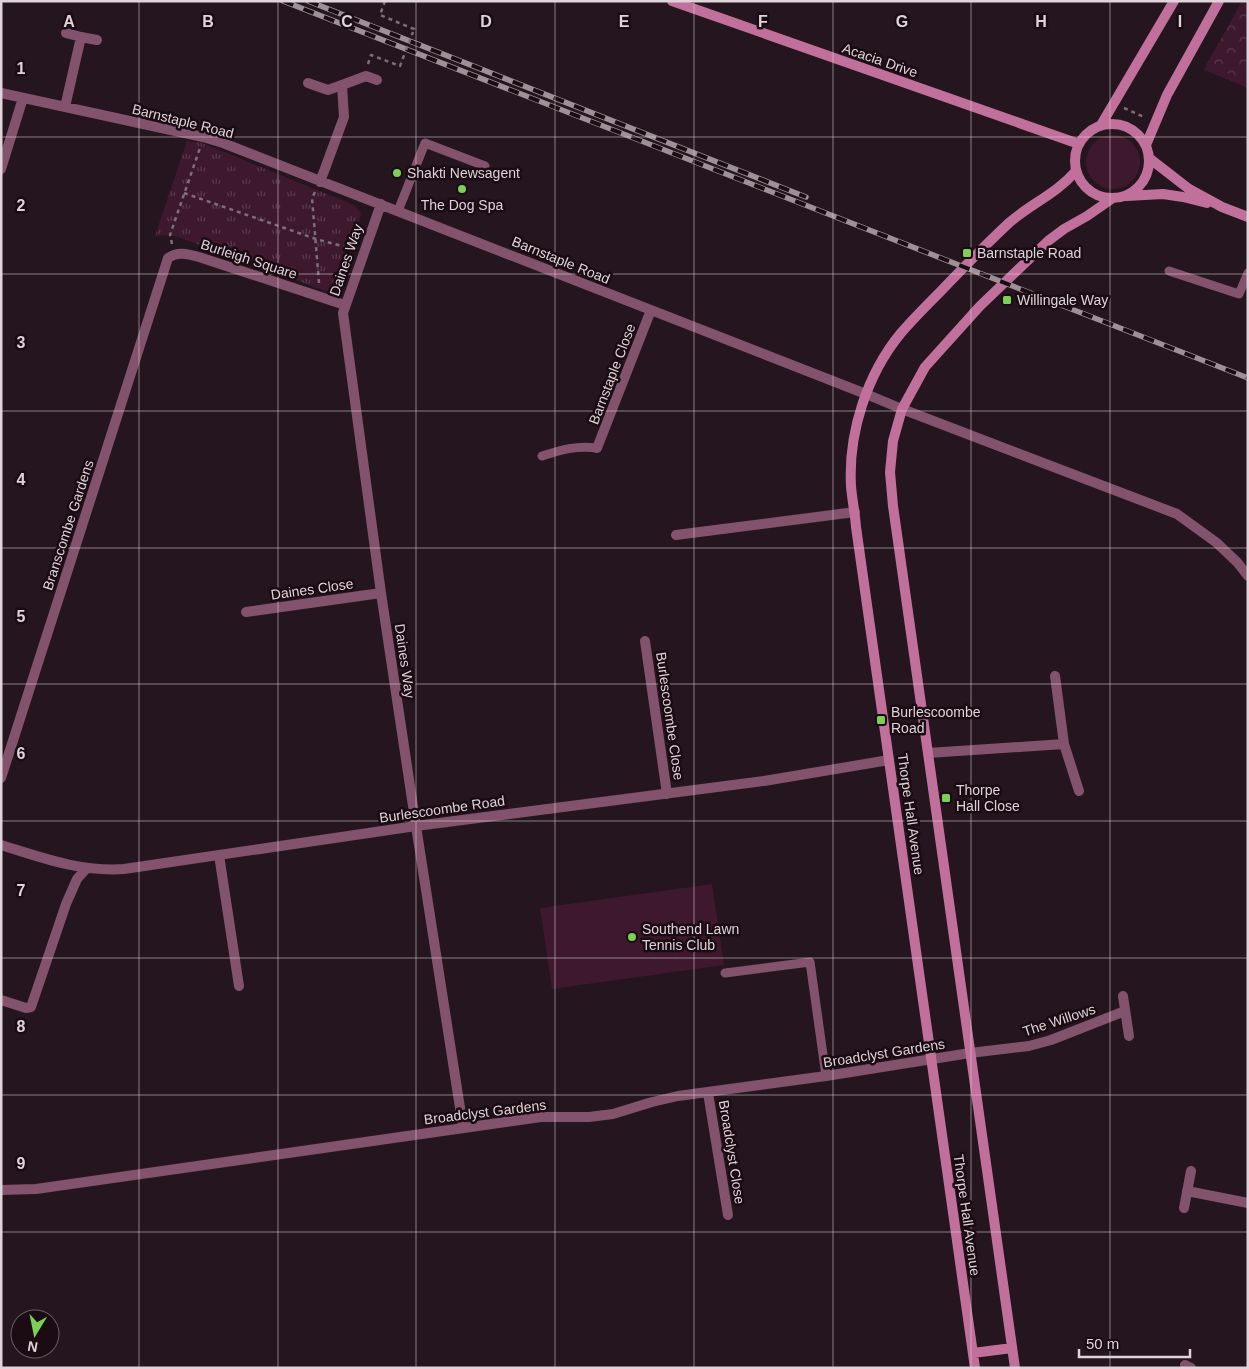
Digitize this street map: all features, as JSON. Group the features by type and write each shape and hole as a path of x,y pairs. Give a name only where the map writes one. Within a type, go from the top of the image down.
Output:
{"street":[{"name":"Acacia Drive","path":"672,1 1079,144"},
{"path":"1100,125 1174,1"},
{"path":"1146,146 1167,94 1219,1"},
{"path":"66,32 97,40"},
{"path":"65,107 82,37"},
{"path":"308,83 328,90 366,76 377,80"},
{"path":"320,182 344,117 342,85"},
{"name":"Barnstaple Road","path":"1,93 223,143 902,409"},
{"path":"1,169 23,98"},
{"path":"1124,196 1135,190 1145,179 1149,168 1146,146 1140,137 1129,128 1115,124 1100,125 1091,130 1079,144 1075,162 1076,171 1081,181 1088,189 1099,196 1113,198 1166,195 1183,197 1222,207 1248,217"},
{"path":"1149,158 1188,189 1222,207"},
{"name":"Thorpe Hall Avenue","path":"975,1368 854,512 851,486 853,450 855,431 866,394 887,352 912,321 975,256 1030,206 1064,184 1076,171"},
{"name":"Thorpe Hall Avenue","path":"1015,1368 893,506 891,465 894,441 902,409 925,367 980,306 1048,241 1113,198"},
{"name":"Daines Way","path":"381,204 342,313 381,593 464,1127"},
{"name":"Branscombe Gardens","path":"1,778 160,280 168,258 174,253"},
{"name":"Burleigh Square","path":"174,253 185,253 200,257 346,305"},
{"name":"Barnstaple Close","path":"597,448 651,310"},
{"path":"902,409 1177,514 1217,543 1237,562 1248,576"},
{"path":"676,536 854,512"},
{"name":"Daines Close","path":"246,612 381,593"},
{"name":"Burlescoombe Close","path":"645,641 667,794"},
{"path":"1055,676 1064,744 1079,791"},
{"path":"928,753 1064,744"},
{"name":"Burlescoombe Road","path":"1,845 86,869 124,869 416,826 764,781 889,760"},
{"path":"219,855 239,986"},
{"path":"1,1000 26,1008 31,1007 69,896 77,879 86,869"},
{"path":"1123,996 1129,1036"},
{"name":"The Willows","path":"970,1053 1029,1046 1051,1040 1125,1011"},
{"name":"Broadclyst Gardens","path":"1,1190 36,1189 541,1117 589,1117 613,1114 652,1102 970,1053"},
{"name":"Broadclyst Close","path":"708,1093 728,1215"},
{"path":"1184,1208 1191,1171"},
{"path":"1187,1191 1248,1203"},
{"path":"973,1353 1012,1348"}],"lane":[{"path":"398,211 425,142 485,166"},
{"path":"1169,271 1239,294 1248,273"},
{"path":"542,456 569,448 584,446 597,448"},
{"path":"725,973 810,962 826,1076"}],"path":[{"path":"370,55 400,66 414,29 380,16 385,1"},
{"path":"1121,107 1148,118"},
{"path":"174,253 170,235 203,137"},
{"path":"320,182 312,198 320,296"},
{"path":"184,193 316,239 363,252"}],"green space":[{"path":"1242,1 1248,1 1248,88 1204,70"},
{"path":"1243,1 1248,1 1248,69 1243,79 1206,65"},
{"path":"1113,135 1123,137 1132,143 1138,152 1140,162 1138,172 1132,181 1123,187 1113,189 1103,187 1094,181 1088,172 1086,162 1088,152 1094,143 1103,137"},
{"path":"187,141 202,143 354,205 361,213 356,232 331,293 178,237 170,235 155,236"},
{"name":"Southend Lawn Tennis Club","path":"712,884 724,965 552,989 540,908"}],"railway":[{"path":"283,1 1248,378"},
{"path":"308,1 806,197"}],"place":[{"name":"Shakti Newsagent","path":"397,173"},
{"name":"The Dog Spa","path":"462,189"},
{"name":"Barnstaple Road","path":"967,253"},
{"name":"Willingale Way","path":"1007,300"},
{"name":"Burlescoombe Road","path":"881,720"},
{"name":"Thorpe Hall Close","path":"946,798"},
{"name":"Southend Lawn Tennis Club","path":"632,937"}]}
